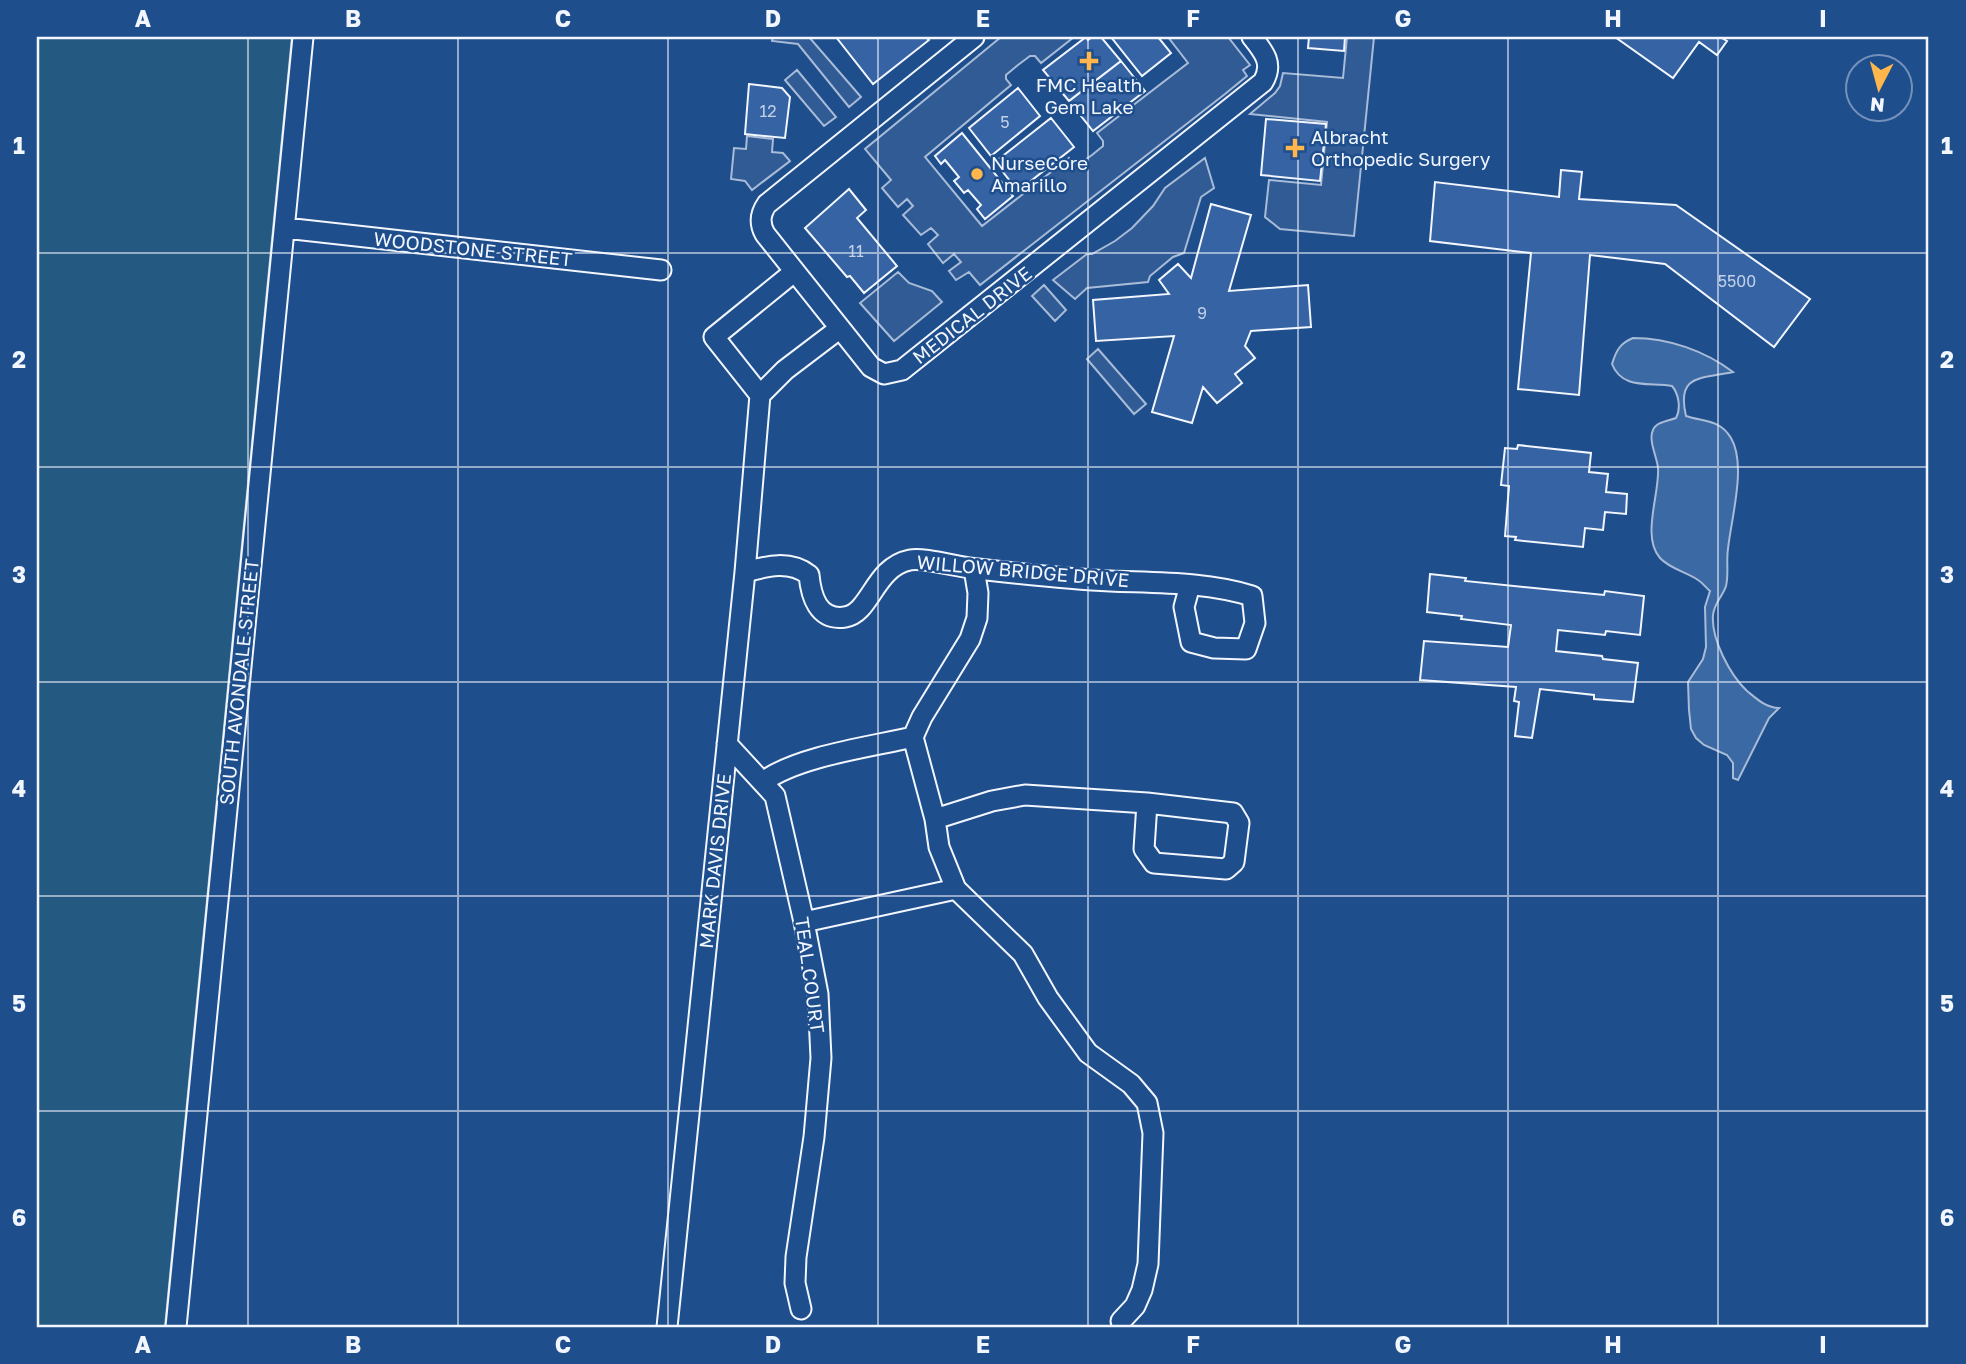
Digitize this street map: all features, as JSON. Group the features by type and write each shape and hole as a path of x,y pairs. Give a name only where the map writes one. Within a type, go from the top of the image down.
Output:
{"street":[{"name":"SOUTH AVONDALE STREET","path":"176,1327 303,37"},
{"name":"MEDICAL DRIVE","path":"965,40 767,204 762,212 761,227 794,272 839,329 877,372 884,374 902,370 1263,82 1268,75 1267,58 1252,37"},
{"name":"WOODSTONE STREET","path":"285,228 661,270"},
{"path":"794,272 714,337 760,395 785,370 839,329"},
{"name":"MARK DAVIS DRIVE","path":"667,1327 745,572 760,395"},
{"name":"WILLOW BRIDGE DRIVE","path":"745,572 768,566 798,566 809,575 811,595 819,609 831,616 845,617 859,611 892,565 912,559 974,569 1190,585"},
{"path":"974,569 978,593 977,618 970,639 922,717 913,737 935,819 939,847 956,889 1023,954 1048,998 1088,1053 1131,1084 1147,1103 1153,1133 1148,1264 1135,1306 1121,1321"},
{"path":"764,782 777,772 811,761 913,737"},
{"name":"TEAL COURT","path":"727,744 775,796 818,995 821,1058 814,1137 796,1257 795,1283 801,1309"},
{"path":"935,819 992,801 1025,795 1147,803 1233,813 1239,823 1234,862 1226,869 1154,863 1144,849 1147,803"},
{"path":"804,922 956,889"}],"shaded area":[{"path":"37,37 292,37 165,1327 37,1327"},
{"path":"773,37 809,37 861,97 849,107 798,44 772,41"},
{"path":"1001,37 1074,37 1041,63 1035,56 1030,56 1018,65 1006,75 1011,85 925,157 982,226 1069,158 1074,164 1079,164 1092,155 1103,146 1097,133 1188,63 1168,37 1228,37 1250,65 1243,70 1247,76 1225,94 980,285 969,272 956,280 949,271 961,262 954,254 943,263 928,244 938,235 931,228 921,235 903,215 913,206 907,199 898,207 882,188 891,180 865,149"},
{"path":"1347,37 1374,37 1354,236 1280,229 1265,217 1269,180 1321,185 1327,122 1250,114 1275,93 1283,73 1343,78"},
{"path":"797,70 836,117 824,126 785,80"},
{"path":"747,136 773,139 772,152 783,153 790,161 752,190 745,181 731,179 734,148 746,149"},
{"path":"1205,158 1214,188 1201,197 1184,253 1173,257 1150,276 1148,282 1087,288 1075,299 1053,280 1087,254 1092,254 1115,241 1132,228 1153,206 1165,188"},
{"path":"898,272 909,283 932,291 942,302 894,341 860,303"},
{"path":"1044,285 1066,310 1055,321 1032,296"},
{"path":"1633,338 1660,340 1686,347 1733,372 1694,381 1688,385 1684,402 1686,416 1711,422 1727,432 1736,449 1738,463 1737,492 1727,554 1727,581 1713,615 1718,645 1728,666 1747,691 1762,702 1779,708 1769,718 1738,780 1733,778 1733,763 1727,755 1704,745 1691,729 1688,682 1703,659 1706,647 1705,607 1710,591 1694,577 1664,562 1655,549 1652,527 1658,468 1652,434 1657,425 1676,418 1679,402 1672,386 1630,381 1617,372 1612,364 1615,355 1622,345"},
{"path":"1098,349 1146,404 1134,414 1087,359"}],"building":[{"path":"836,37 926,37 929,40 873,84"},
{"path":"1086,37 1088,40 1101,37 1121,61 1069,101 1043,70"},
{"path":"1111,37 1158,37 1171,53 1142,76"},
{"path":"1309,37 1345,37 1344,51 1308,48"},
{"path":"1615,37 1720,37 1727,41 1717,55 1699,42 1673,78"},
{"path":"1121,61 1145,91 1093,131 1069,101"},
{"path":"749,84 782,88 790,97 785,138 745,134"},
{"path":"1018,88 1040,116 991,156 969,128"},
{"path":"1051,118 1074,147 1018,191 995,162"},
{"path":"1266,119 1326,124 1320,181 1261,175"},
{"path":"962,133 1013,196 985,219 977,209 981,205 968,190 964,193 954,181 959,177 945,160 941,164 935,156"},
{"path":"1561,170 1582,172 1579,199 1676,205 1810,299 1774,347 1665,264 1590,255 1579,395 1518,389 1531,253 1430,241 1435,182 1559,197"},
{"path":"849,189 866,210 857,218 897,266 864,293 805,228"},
{"path":"1211,204 1251,215 1229,291 1308,285 1311,327 1251,331 1245,346 1255,358 1235,374 1242,383 1217,403 1203,387 1192,423 1152,412 1174,336 1096,341 1093,300 1169,294 1159,280 1178,264 1191,278"},
{"path":"1518,445 1591,453 1589,472 1608,474 1606,492 1627,494 1626,514 1605,512 1603,530 1585,528 1583,547 1515,540 1516,537 1505,536 1509,486 1501,485 1505,448 1517,449"},
{"path":"1430,574 1466,578 1465,581 1604,595 1605,591 1644,596 1640,635 1606,631 1605,635 1558,630 1556,651 1638,663 1633,702 1594,699 1594,695 1540,689 1532,738 1515,736 1519,702 1514,701 1516,687 1420,680 1424,641 1508,647 1511,625 1427,612"}],"place":[{"name":"FMC Health Gem Lake","path":"1089,61"},
{"name":"Albracht Orthopedic Surgery","path":"1295,148"},
{"name":"NurseCore Amarillo","path":"977,174"}]}
